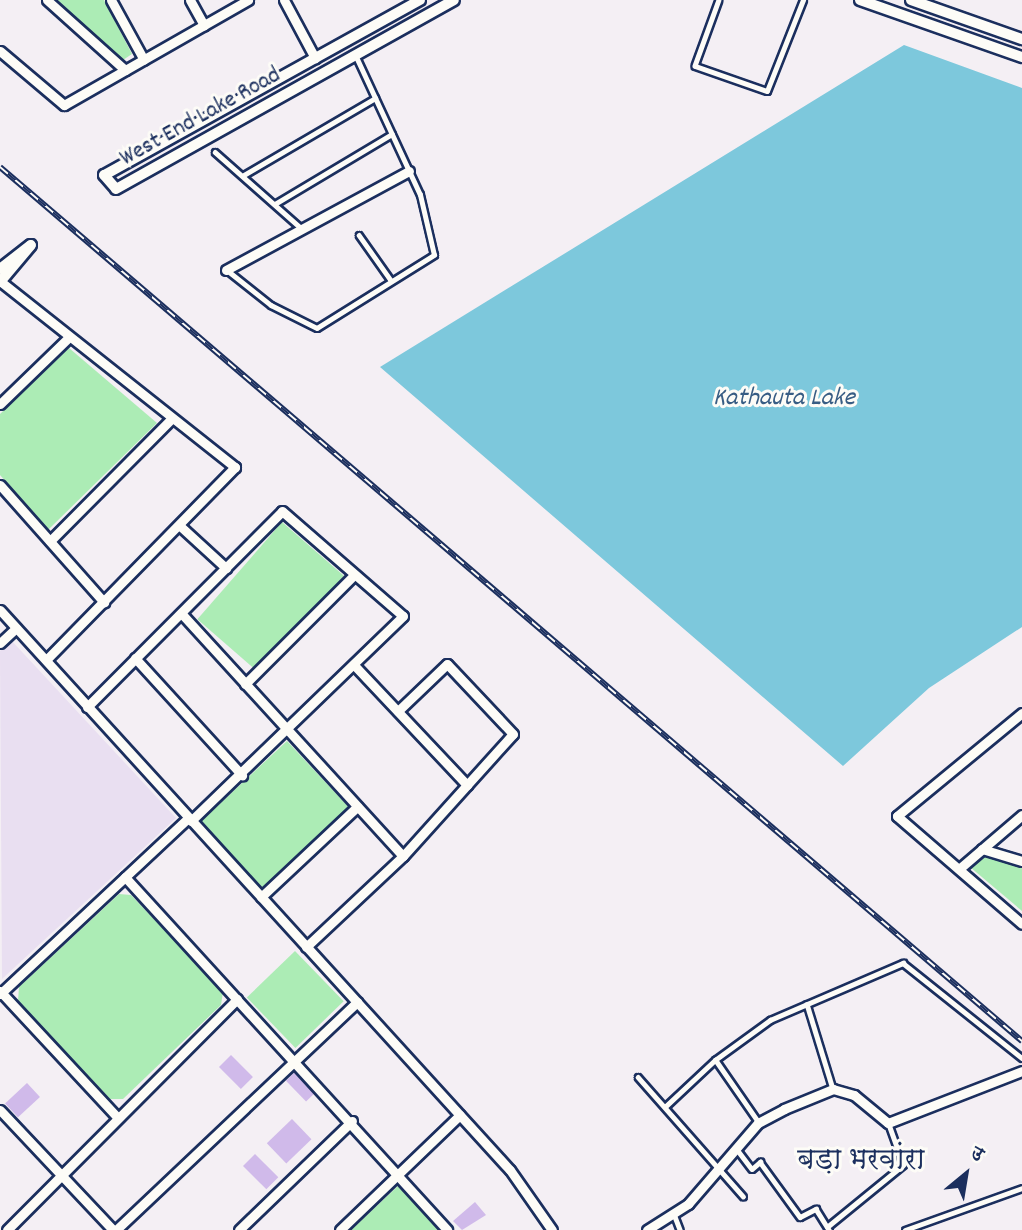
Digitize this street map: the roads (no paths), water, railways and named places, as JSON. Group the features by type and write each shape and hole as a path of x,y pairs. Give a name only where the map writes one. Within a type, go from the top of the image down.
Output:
{"street":[{"path":"47,0 125,70"},
{"path":"111,0 144,60"},
{"path":"190,0 204,25"},
{"path":"0,51 64,105 248,0"},
{"path":"284,0 315,58"},
{"name":"West End Lake Road","path":"421,0 104,175 116,189 454,0"},
{"path":"860,0 1022,57"},
{"path":"911,0 1022,39"},
{"path":"226,270 409,171"},
{"path":"0,269 31,245 0,282 67,339 235,467 46,660"},
{"path":"0,404 67,339"},
{"path":"50,541 172,418"},
{"path":"0,485 103,601"},
{"path":"87,706 282,511 403,616 288,733 125,877 0,993 116,1116"},
{"path":"178,525 226,568"},
{"path":"245,684 354,575"},
{"path":"0,610 460,1115 552,1230"},
{"path":"181,613 403,856"},
{"path":"0,643 16,628"},
{"path":"135,658 242,775"},
{"path":"306,947 403,856 513,734 447,664 398,711"},
{"path":"354,665 467,785"},
{"path":"1021,715 897,816 1022,924"},
{"path":"261,897 357,807"},
{"path":"959,869 1022,815"},
{"path":"982,849 1022,861"},
{"path":"125,877 297,1060 400,1173 447,1230"},
{"path":"7,1230 58,1172 237,999"},
{"path":"0,1110 115,1230 357,1003"},
{"path":"647,1230 674,1213 721,1166 758,1123 833,1089 854,1094 888,1123 1022,1071"},
{"path":"340,1230 460,1115"},
{"path":"239,1230 352,1121"}],"lane":[{"path":"719,0 695,66 767,91 803,0"},
{"path":"226,270 271,305 317,328 390,279 434,255 435,239 409,171 355,56"},
{"path":"244,175 375,98"},
{"path":"275,204 392,134"},
{"path":"215,152 303,229"},
{"path":"359,235 390,279"},
{"path":"666,1106 715,1060 769,1020 903,963 1022,1058"},
{"path":"807,1004 833,1089"},
{"path":"715,1060 758,1123"},
{"path":"638,1077 721,1166 743,1196"},
{"path":"736,1148 752,1169 761,1162 800,1217 816,1209 828,1228 903,1165 888,1123"},
{"path":"905,1230 1022,1188"},
{"path":"674,1213 680,1230"}],"water":[{"name":"Kathauta Lake","path":"904,45 1022,88 1022,627 929,688 843,766 380,367"}],"railway":[{"path":"0,167 1022,1041"}],"district":[{"name":"बड़ा भरवांरा","path":"861,1162"}]}
